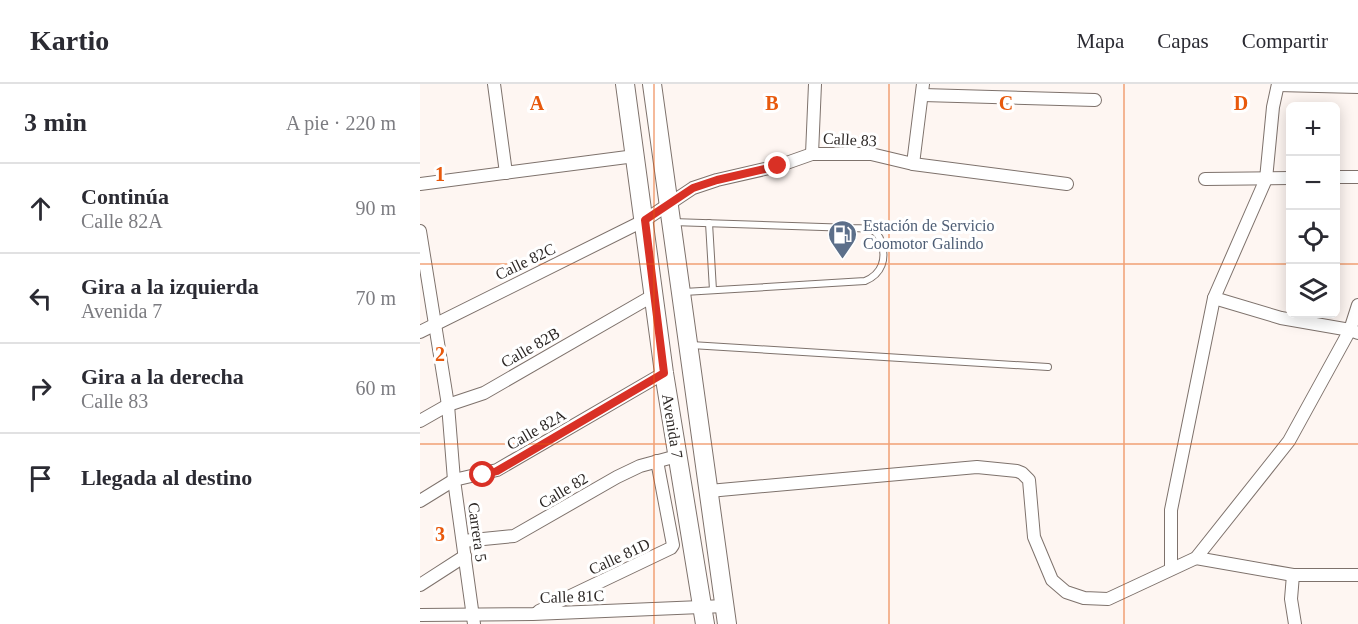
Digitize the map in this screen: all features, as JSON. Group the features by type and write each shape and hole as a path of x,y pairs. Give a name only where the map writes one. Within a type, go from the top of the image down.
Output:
{"main road":[{"name":"Avenida 7","path":"626,84 664,373 704,616"},
{"name":"Avenida 7","path":"652,84 726,615"}],"street":[{"path":"506,173 494,85 507,84"},
{"path":"812,154 815,84"},
{"path":"1171,569 1172,510 1214,298 1266,179 1273,106 1278,84 1358,87"},
{"path":"913,164 923,89 1095,100"},
{"name":"Calle 83","path":"645,220 669,213 678,196 693,188 778,166 812,154 871,154 913,164 1066,184"},
{"path":"420,184 635,156"},
{"path":"1340,177 1358,177"},
{"path":"1205,178 1286,178"},
{"name":"Calle 82C","path":"420,332 645,220"},
{"name":"Carrera 5","path":"420,231 448,405 454,480 473,619"},
{"name":"Calle 82B","path":"420,421 448,405 484,393 654,295"},
{"path":"1214,298 1281,318 1354,332"},
{"path":"709,491 977,467 1017,471 1029,480 1034,537 1052,580 1066,592 1084,598 1108,599 1196,558 1289,441 1354,332 1358,306"},
{"name":"Calle 82A","path":"420,501 454,480 497,471 664,373"},
{"name":"Calle 82","path":"463,541 514,536 616,477 640,466 677,456"},
{"name":"Calle 81D","path":"533,614 671,548 673,545 657,461"},
{"path":"420,585 465,556"},
{"path":"1196,558 1293,575 1358,575"},
{"path":"1293,575 1291,599 1295,624"},
{"name":"Calle 81C","path":"420,615 473,619 533,614 726,615"}],"lane":[{"path":"669,213 709,223 872,230 880,237 884,252 884,264 874,277 865,281 680,293"},
{"path":"709,223 714,290"},
{"path":"688,345 1048,367"}],"place":[{"name":"Estación de Servicio Coomotor Galindo","path":"842,260"}],"route":[{"path":"483,475 497,471 664,373 645,220 693,188 778,166"}]}
